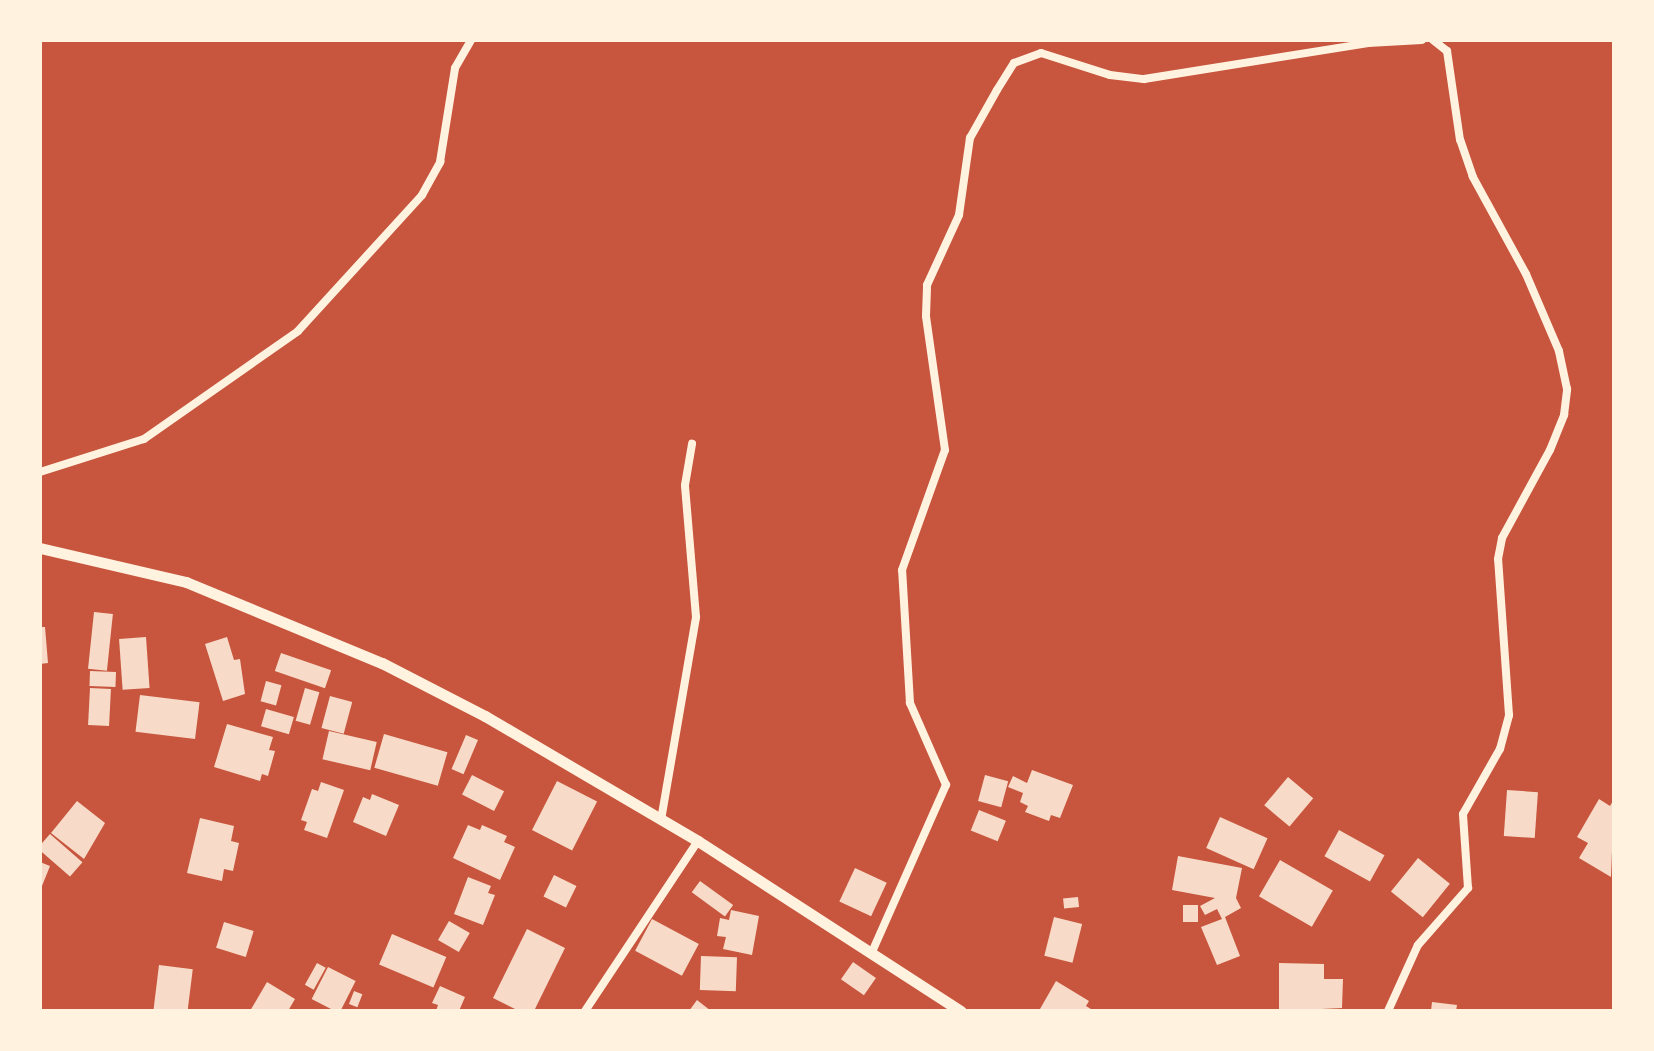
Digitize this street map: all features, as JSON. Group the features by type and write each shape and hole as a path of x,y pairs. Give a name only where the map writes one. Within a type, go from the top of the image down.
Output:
{"main road":[{"path":"40,548 186,582 324,638 485,716 698,841 961,1011"}],"street":[{"path":"40,472 144,439 298,331 422,195 440,162 455,68 471,40"},
{"path":"872,952 946,785 914,722 901,583 919,514 945,450 926,316 927,285 959,215 970,138 997,90 1014,63 1026,54 1041,53 1110,75 1144,79 1368,43 1422,40"},
{"path":"1388,1011 1418,945 1468,888 1463,814 1500,749 1509,715 1498,559 1502,538 1550,450 1564,415 1567,389 1559,351 1526,274 1473,177 1460,140 1447,51 1433,40"},
{"path":"661,820 696,617 685,485 692,444"},
{"path":"585,1011 698,841"}],"building":[{"path":"94,612 113,614 107,671 88,669"},
{"path":"40,627 45,627 48,663 40,664"},
{"path":"146,637 150,688 123,690 119,639"},
{"path":"227,637 234,660 240,659 245,694 223,701 205,644"},
{"path":"281,653 331,670 325,688 275,671"},
{"path":"90,671 116,672 115,687 89,686"},
{"path":"266,681 281,685 276,705 261,701"},
{"path":"90,688 111,689 109,726 88,725"},
{"path":"305,688 319,692 310,725 296,721"},
{"path":"140,695 200,702 195,739 135,732"},
{"path":"330,696 352,702 344,734 321,728"},
{"path":"266,709 294,717 289,734 261,726"},
{"path":"227,724 273,737 269,750 275,751 268,776 262,774 260,781 214,767"},
{"path":"329,731 377,742 370,770 322,759"},
{"path":"384,734 447,752 438,786 374,768"},
{"path":"466,735 478,740 464,774 452,769"},
{"path":"1032,770 1073,785 1060,818 1051,815 1049,821 1025,812 1028,806 1020,802 1023,793 1008,787 1013,776 1027,783"},
{"path":"472,775 504,791 494,811 462,795"},
{"path":"985,775 1008,781 1001,807 978,801"},
{"path":"1288,777 1313,798 1289,827 1264,805"},
{"path":"557,781 597,801 572,850 532,830"},
{"path":"321,782 344,790 327,838 304,830 307,822 301,820 312,789 318,791"},
{"path":"1507,790 1538,792 1535,838 1504,836"},
{"path":"372,794 399,805 386,836 353,822 363,797 370,800"},
{"path":"1599,799 1610,806 1614,799 1611,877 1579,858 1588,843 1577,837"},
{"path":"77,801 105,823 84,859 51,833"},
{"path":"979,810 1006,821 998,841 971,830"},
{"path":"1220,817 1268,838 1254,869 1206,848"},
{"path":"200,818 234,826 231,841 239,843 233,871 224,869 222,881 187,873"},
{"path":"468,825 480,830 482,825 507,836 504,842 515,847 500,880 453,858"},
{"path":"1339,830 1384,855 1370,881 1324,856"},
{"path":"50,834 82,862 70,877 40,850 40,846"},
{"path":"1178,856 1242,868 1236,898 1241,908 1225,917 1240,956 1217,965 1201,927 1222,919 1217,909 1205,915 1200,906 1215,898 1172,890"},
{"path":"1418,858 1450,884 1423,917 1391,891"},
{"path":"1280,860 1333,891 1312,927 1259,896"},
{"path":"40,862 50,866 40,891"},
{"path":"855,868 887,883 871,916 839,902"},
{"path":"554,875 576,886 566,908 543,897"},
{"path":"468,877 491,886 488,893 495,895 483,925 454,914"},
{"path":"700,881 733,905 725,916 692,892"},
{"path":"1078,897 1079,907 1064,909 1063,899"},
{"path":"1183,905 1198,905 1198,922 1183,922"},
{"path":"731,910 759,916 752,955 723,949 726,937 717,936 720,918 729,920"},
{"path":"1054,917 1082,924 1072,963 1044,956"},
{"path":"652,919 699,944 682,976 635,951"},
{"path":"449,921 470,933 459,952 438,940"},
{"path":"224,922 254,931 246,957 216,948"},
{"path":"527,929 565,948 534,1011 519,1011 493,998"},
{"path":"392,934 446,957 433,987 379,964"},
{"path":"701,956 737,957 736,991 700,990"},
{"path":"853,962 876,978 864,995 841,979"},
{"path":"317,963 326,968 314,990 305,985"},
{"path":"1279,963 1324,964 1324,979 1343,979 1342,1008 1279,1011"},
{"path":"159,965 193,969 188,1011 154,1010"},
{"path":"328,967 356,981 340,1011 312,999"},
{"path":"1056,981 1089,1001 1086,1006 1094,1011 1040,1009"},
{"path":"267,982 295,999 288,1011 250,1011"},
{"path":"440,986 465,997 459,1011 436,1011 438,1005 432,1003"},
{"path":"354,991 362,994 357,1007 349,1004"},
{"path":"697,1000 711,1011 689,1011"},
{"path":"1432,1002 1457,1005 1456,1011 1431,1011"}]}
